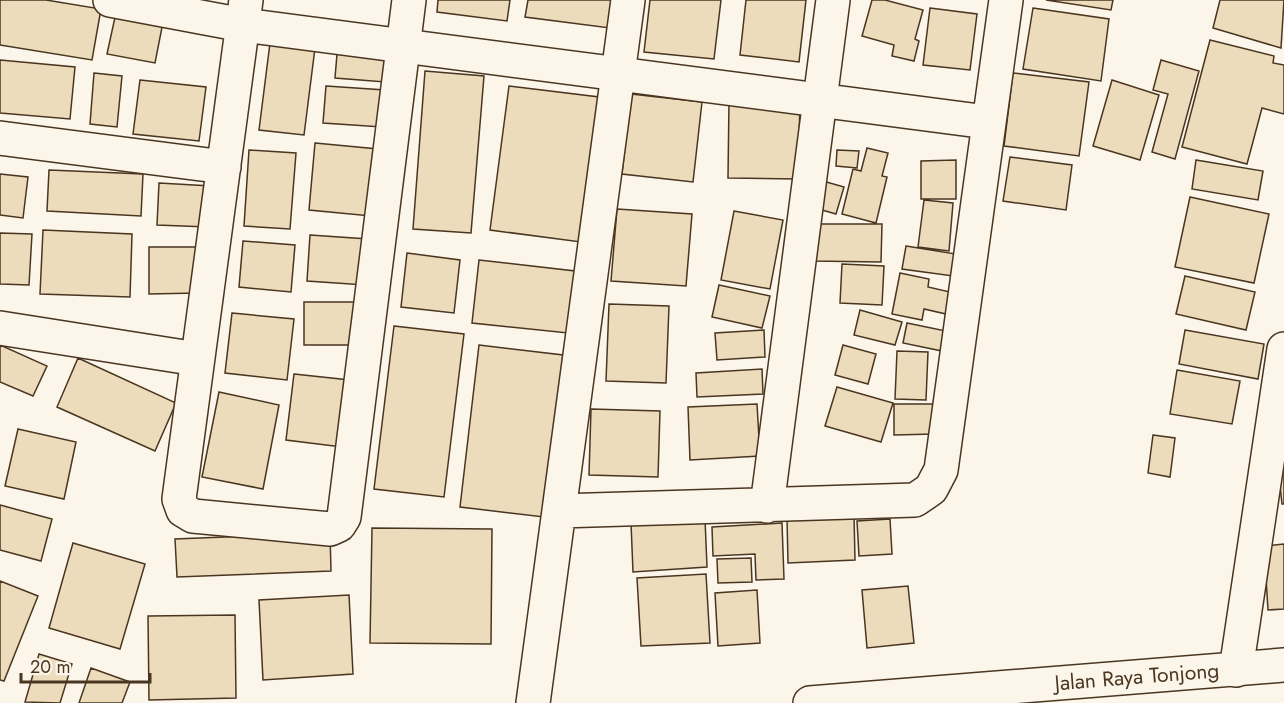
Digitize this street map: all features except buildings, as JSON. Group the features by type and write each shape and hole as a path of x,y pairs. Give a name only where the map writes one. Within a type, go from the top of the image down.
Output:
{"street":[{"path":"110,0 244,12 403,45 987,122"},
{"path":"244,12 179,499 183,510 193,516 330,530 339,525 344,517 409,0"},
{"path":"533,703 628,0"},
{"path":"767,506 833,0"},
{"path":"559,511 915,500 931,489 941,470 987,122 1006,0"},
{"path":"0,138 224,167"},
{"path":"0,328 197,359"},
{"path":"1236,670 1284,349"},
{"name":"Jalan Raya Tonjong","path":"810,703 1284,665"}]}
